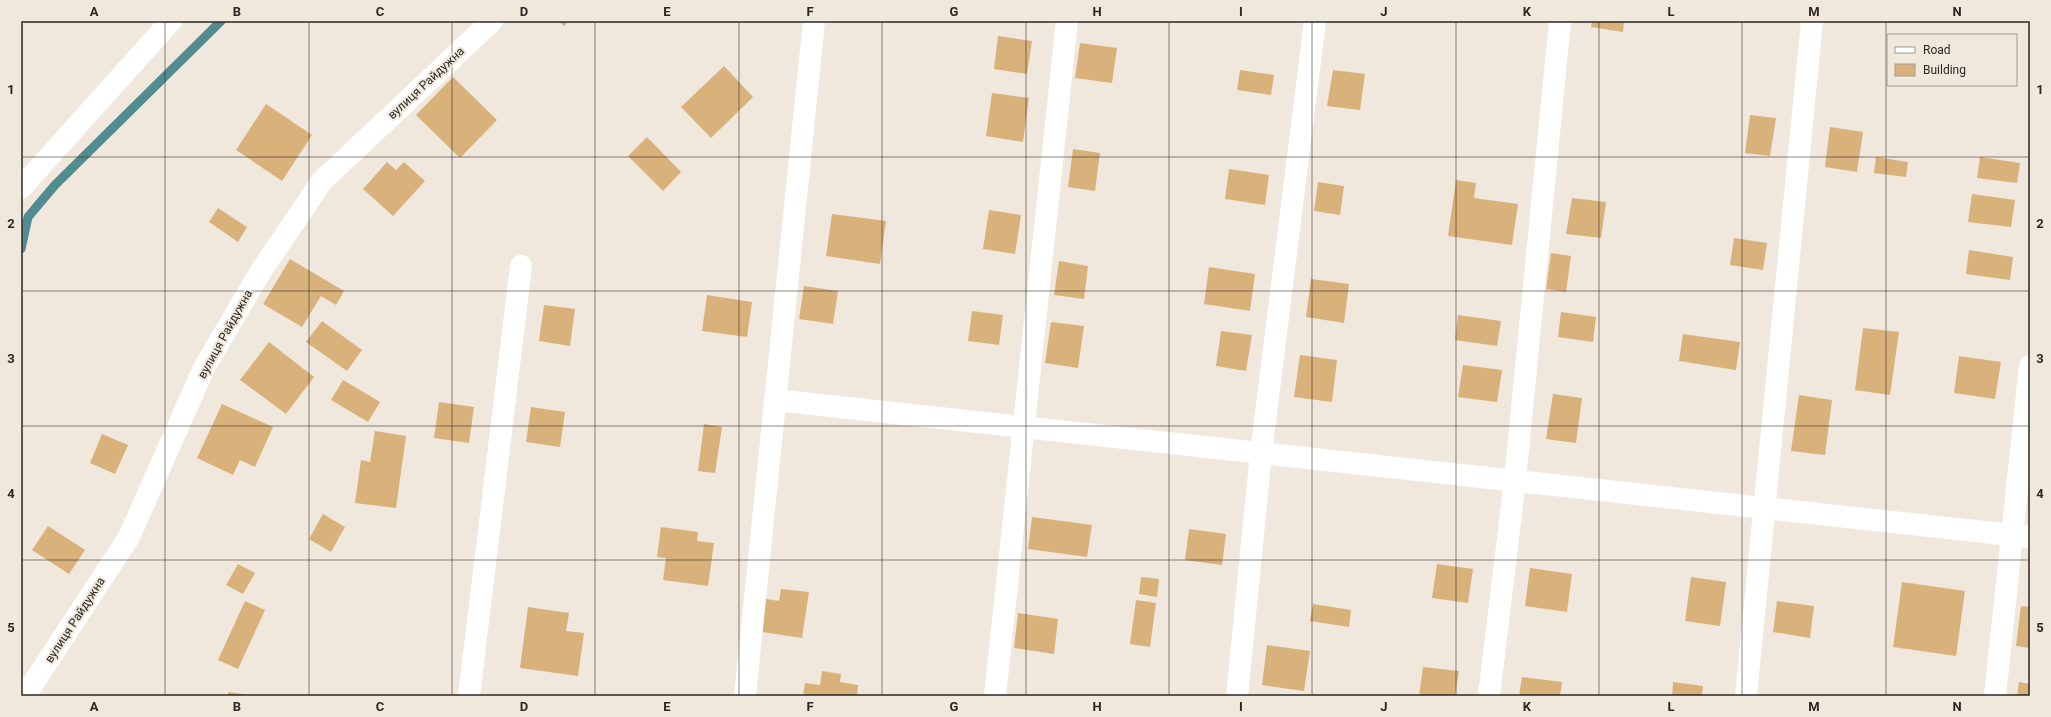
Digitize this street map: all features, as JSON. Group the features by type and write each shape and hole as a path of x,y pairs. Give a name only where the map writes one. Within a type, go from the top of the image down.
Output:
{"street":[{"path":"21,188 171,21"},
{"name":"вулиця Райдужна","path":"25,696 129,537 204,368 259,274 322,181 492,21"},
{"path":"745,696 814,21"},
{"path":"995,696 1067,21"},
{"path":"1237,696 1261,453 1315,21"},
{"path":"1489,696 1515,480 1560,21"},
{"path":"1746,696 1812,21"},
{"path":"469,696 521,266"},
{"path":"1995,696 2021,536 2030,366"},
{"path":"776,400 2021,536"}],"building":[{"path":"558,21 569,21 564,26"},
{"path":"1592,21 1624,21 1623,32 1591,27"},
{"path":"998,36 1032,41 1027,74 994,69"},
{"path":"1080,43 1117,48 1112,83 1075,78"},
{"path":"724,66 753,97 711,138 681,107"},
{"path":"1240,70 1274,75 1271,95 1237,90"},
{"path":"1333,70 1365,74 1360,110 1327,106"},
{"path":"453,77 497,120 460,158 416,115"},
{"path":"992,93 1029,98 1023,142 986,136"},
{"path":"266,104 312,135 282,181 236,150"},
{"path":"1750,115 1776,118 1770,156 1745,153"},
{"path":"1830,127 1863,132 1857,172 1825,167"},
{"path":"647,137 681,172 663,191 628,156"},
{"path":"1073,149 1100,153 1095,191 1068,187"},
{"path":"1876,157 1908,162 1906,177 1874,173"},
{"path":"1980,157 2020,163 2017,183 1977,178"},
{"path":"387,162 396,170 404,162 425,181 393,216 363,189"},
{"path":"1229,169 1269,175 1265,205 1225,199"},
{"path":"1456,180 1476,183 1474,198 1518,204 1512,245 1448,236"},
{"path":"1318,182 1344,186 1340,215 1314,211"},
{"path":"1972,194 2015,200 2011,227 1968,222"},
{"path":"1572,198 1606,202 1601,238 1566,234"},
{"path":"218,208 247,227 238,242 209,222"},
{"path":"989,210 1021,215 1015,254 983,249"},
{"path":"832,214 886,221 880,264 826,256"},
{"path":"1734,238 1767,243 1763,270 1730,265"},
{"path":"1969,250 2013,257 2010,280 1966,274"},
{"path":"1551,253 1571,256 1566,292 1546,289"},
{"path":"290,259 344,291 336,305 321,296 302,327 263,304"},
{"path":"1059,261 1088,266 1084,299 1054,295"},
{"path":"1209,267 1255,274 1250,311 1204,304"},
{"path":"1311,279 1349,284 1344,323 1306,317"},
{"path":"804,286 838,291 833,324 799,319"},
{"path":"707,295 752,302 747,337 702,331"},
{"path":"544,305 575,309 570,346 539,341"},
{"path":"972,311 1003,315 999,345 968,341"},
{"path":"1561,312 1596,317 1593,342 1558,337"},
{"path":"1458,315 1501,321 1497,346 1455,340"},
{"path":"322,321 362,350 347,371 306,342"},
{"path":"1051,322 1084,326 1078,368 1045,363"},
{"path":"1863,328 1899,332 1890,395 1855,390"},
{"path":"1221,331 1252,335 1246,371 1216,366"},
{"path":"1683,334 1740,342 1736,370 1679,361"},
{"path":"269,342 314,377 286,414 240,380"},
{"path":"1300,355 1337,360 1332,402 1294,397"},
{"path":"1959,356 2001,362 1995,399 1954,393"},
{"path":"1463,365 1502,370 1497,402 1458,397"},
{"path":"343,380 380,402 368,422 331,400"},
{"path":"1553,394 1582,398 1576,443 1546,439"},
{"path":"1799,395 1832,400 1825,455 1791,451"},
{"path":"439,402 474,407 469,443 434,438"},
{"path":"222,404 273,427 255,467 240,460 233,475 197,458"},
{"path":"531,407 565,412 560,447 526,442"},
{"path":"704,424 722,427 715,473 698,471"},
{"path":"375,431 406,436 396,508 355,503 361,460 370,462"},
{"path":"102,434 128,445 115,474 90,463"},
{"path":"323,514 345,527 331,552 309,539"},
{"path":"1032,517 1092,525 1087,557 1028,549"},
{"path":"48,526 85,550 69,574 32,550"},
{"path":"661,527 698,532 697,541 714,543 708,586 663,580 666,558 657,557"},
{"path":"1189,529 1226,534 1222,565 1185,560"},
{"path":"238,564 255,573 243,594 226,585"},
{"path":"1437,564 1473,569 1468,603 1432,598"},
{"path":"1530,568 1572,574 1567,612 1525,606"},
{"path":"1141,577 1159,579 1157,597 1139,594"},
{"path":"1691,577 1726,582 1720,626 1685,621"},
{"path":"1902,582 1965,591 1956,656 1893,647"},
{"path":"781,589 809,592 802,638 762,632 766,599 779,601"},
{"path":"1136,600 1156,603 1150,647 1130,644"},
{"path":"245,601 265,610 238,669 218,660"},
{"path":"1777,601 1814,606 1810,638 1773,632"},
{"path":"1313,604 1351,610 1349,627 1310,621"},
{"path":"2021,606 2030,607 2030,648 2016,646"},
{"path":"528,607 569,613 566,631 584,633 578,676 520,668"},
{"path":"1018,613 1058,619 1054,654 1014,648"},
{"path":"1267,645 1310,651 1304,691 1262,685"},
{"path":"1423,667 1459,671 1455,696 1419,696"},
{"path":"822,671 841,674 840,682 858,685 857,696 803,696 805,683 820,685"},
{"path":"1522,677 1562,682 1560,696 1519,696"},
{"path":"1673,682 1703,686 1702,696 1672,696"},
{"path":"2019,682 2030,684 2030,696 2017,696"},
{"path":"228,692 249,695 249,696 228,696"}],"waterway":[{"path":"21,249 28,217 55,185 221,21"}]}
